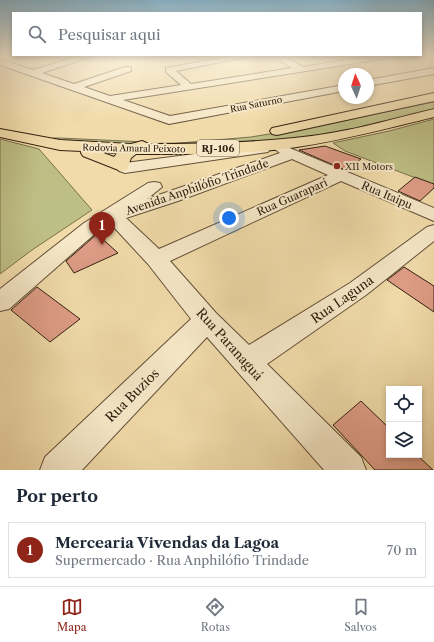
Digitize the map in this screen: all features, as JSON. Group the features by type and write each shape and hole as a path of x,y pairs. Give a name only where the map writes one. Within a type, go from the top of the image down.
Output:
{"highway":[{"name":"Rodovia Amaral Peixoto","path":"0,126 97,137 197,138 264,133 434,97"},
{"name":"Rodovia Amaral Peixoto","path":"0,133 60,146 131,149 282,149 434,113"},
{"path":"60,146 97,155 123,167 123,157 131,149 146,145 197,138"}],"street":[{"path":"49,78 111,99 243,78"},
{"path":"76,87 102,78"},
{"path":"178,78 188,86"},
{"path":"250,78 271,93"},
{"path":"374,82 395,78"},
{"name":"Rua Saturno","path":"111,99 168,120 271,93 338,88"},
{"path":"123,167 282,149"},
{"name":"Rua Itaipu","path":"282,149 340,176 434,215"},
{"name":"Avenida Anphilófio Trindade","path":"107,218 172,197 282,149"},
{"path":"123,167 172,197"},
{"name":"Rua Guarapari","path":"156,259 340,176"},
{"path":"0,302 107,218 154,187"},
{"name":"Rua Paranaguá","path":"107,218 156,259 207,320 348,470"},
{"name":"Rua Laguna","path":"246,362 358,289 434,231"},
{"name":"Rua Buzios","path":"58,470 207,320"}],"green space":[{"path":"434,102 434,110 402,119 337,134 286,143 211,146 156,145 251,137 312,127"},
{"path":"434,119 434,185 345,151 333,143 389,131"},
{"path":"53,138 145,142 131,147 57,141"},
{"path":"0,139 39,149 92,210 32,250 0,274"}],"building":[{"name":"X11 Motors","path":"325,146 361,159 345,170 299,150"},
{"path":"415,177 434,184 434,188 420,201 398,191"},
{"path":"97,234 118,253 74,273 66,261"},
{"path":"404,267 434,286 434,312 387,280"},
{"path":"37,287 80,319 50,342 11,310"},
{"path":"361,401 386,425 386,458 420,458 433,470 375,470 333,425"}],"place":[{"name":"X11 Motors","path":"337,166"},
{"name":"Mercearia Vivendas da Lagoa","path":"102,245"}]}
